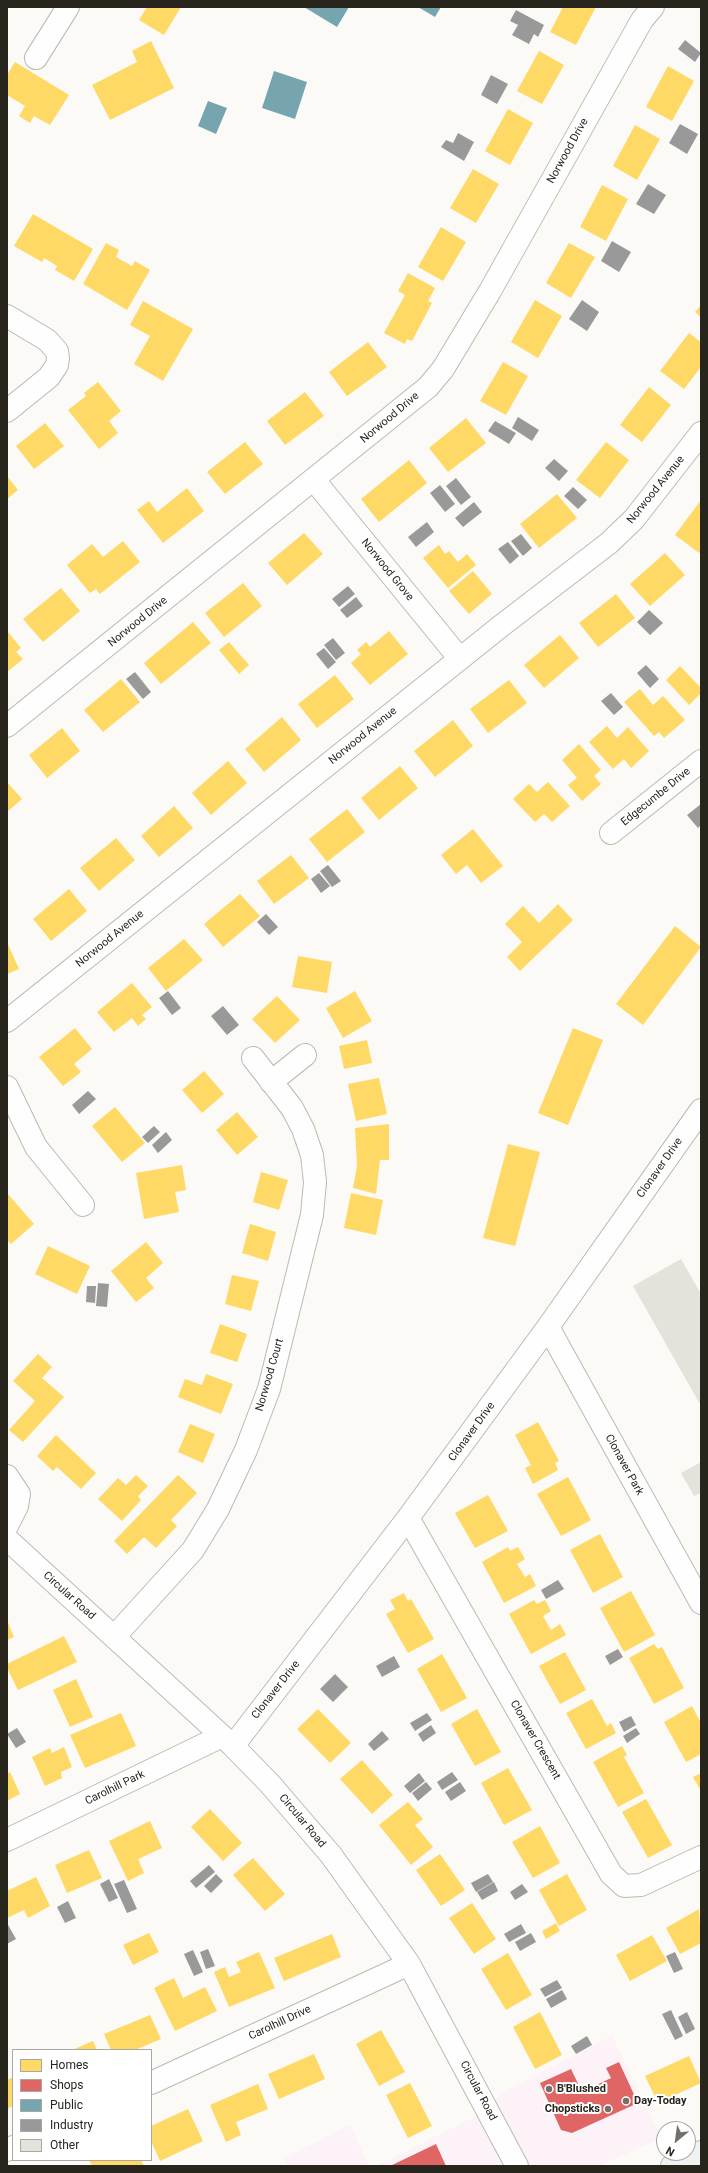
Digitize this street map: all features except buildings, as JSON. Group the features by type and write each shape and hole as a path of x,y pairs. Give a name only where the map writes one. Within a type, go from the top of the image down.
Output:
{"main road":[{"path":"672,2166 701,2152"}],"street":[{"path":"36,58 68,7"},
{"name":"Norwood Drive","path":"7,726 314,480 428,386 443,369 490,290 642,20 653,7"},
{"path":"7,316 47,340 57,351 57,365 54,371 7,411"},
{"name":"Norwood Avenue","path":"7,1021 460,659 609,543 634,519 701,433"},
{"name":"Norwood Grove","path":"314,480 460,659"},
{"name":"Edgecumbe Drive","path":"611,833 701,761"},
{"path":"271,1082 305,1055"},
{"name":"Norwood Court","path":"114,1637 193,1550 218,1509 246,1450 269,1388 312,1215 315,1182 312,1155 304,1129 292,1108 253,1058"},
{"path":"7,1087 36,1147 83,1205"},
{"name":"Clonaver Drive","path":"228,1741 408,1518 548,1327 701,1110"},
{"name":"Clonaver Park","path":"548,1327 701,1603"},
{"path":"7,1476 19,1494 17,1506 7,1526"},
{"name":"Clonaver Crescent","path":"408,1518 611,1874 624,1886 642,1885 701,1857"},
{"name":"Circular Road","path":"12,1550 114,1637 228,1741 270,1784 331,1855 410,1964 517,2166"},
{"name":"Carolhill Park","path":"7,1840 228,1741"},
{"name":"Carolhill Drive","path":"152,2083 410,1964"}],"shaded area":[{"path":"612,2036 656,2128 656,2140 599,2166 376,2166 477,2116 503,2092"},
{"path":"350,2125 369,2166 288,2166 285,2158"}],"place":[{"name":"B'Blushed","path":"549,2089"},
{"name":"Day-Today","path":"626,2101"},
{"name":"Chopsticks","path":"608,2109"}]}
